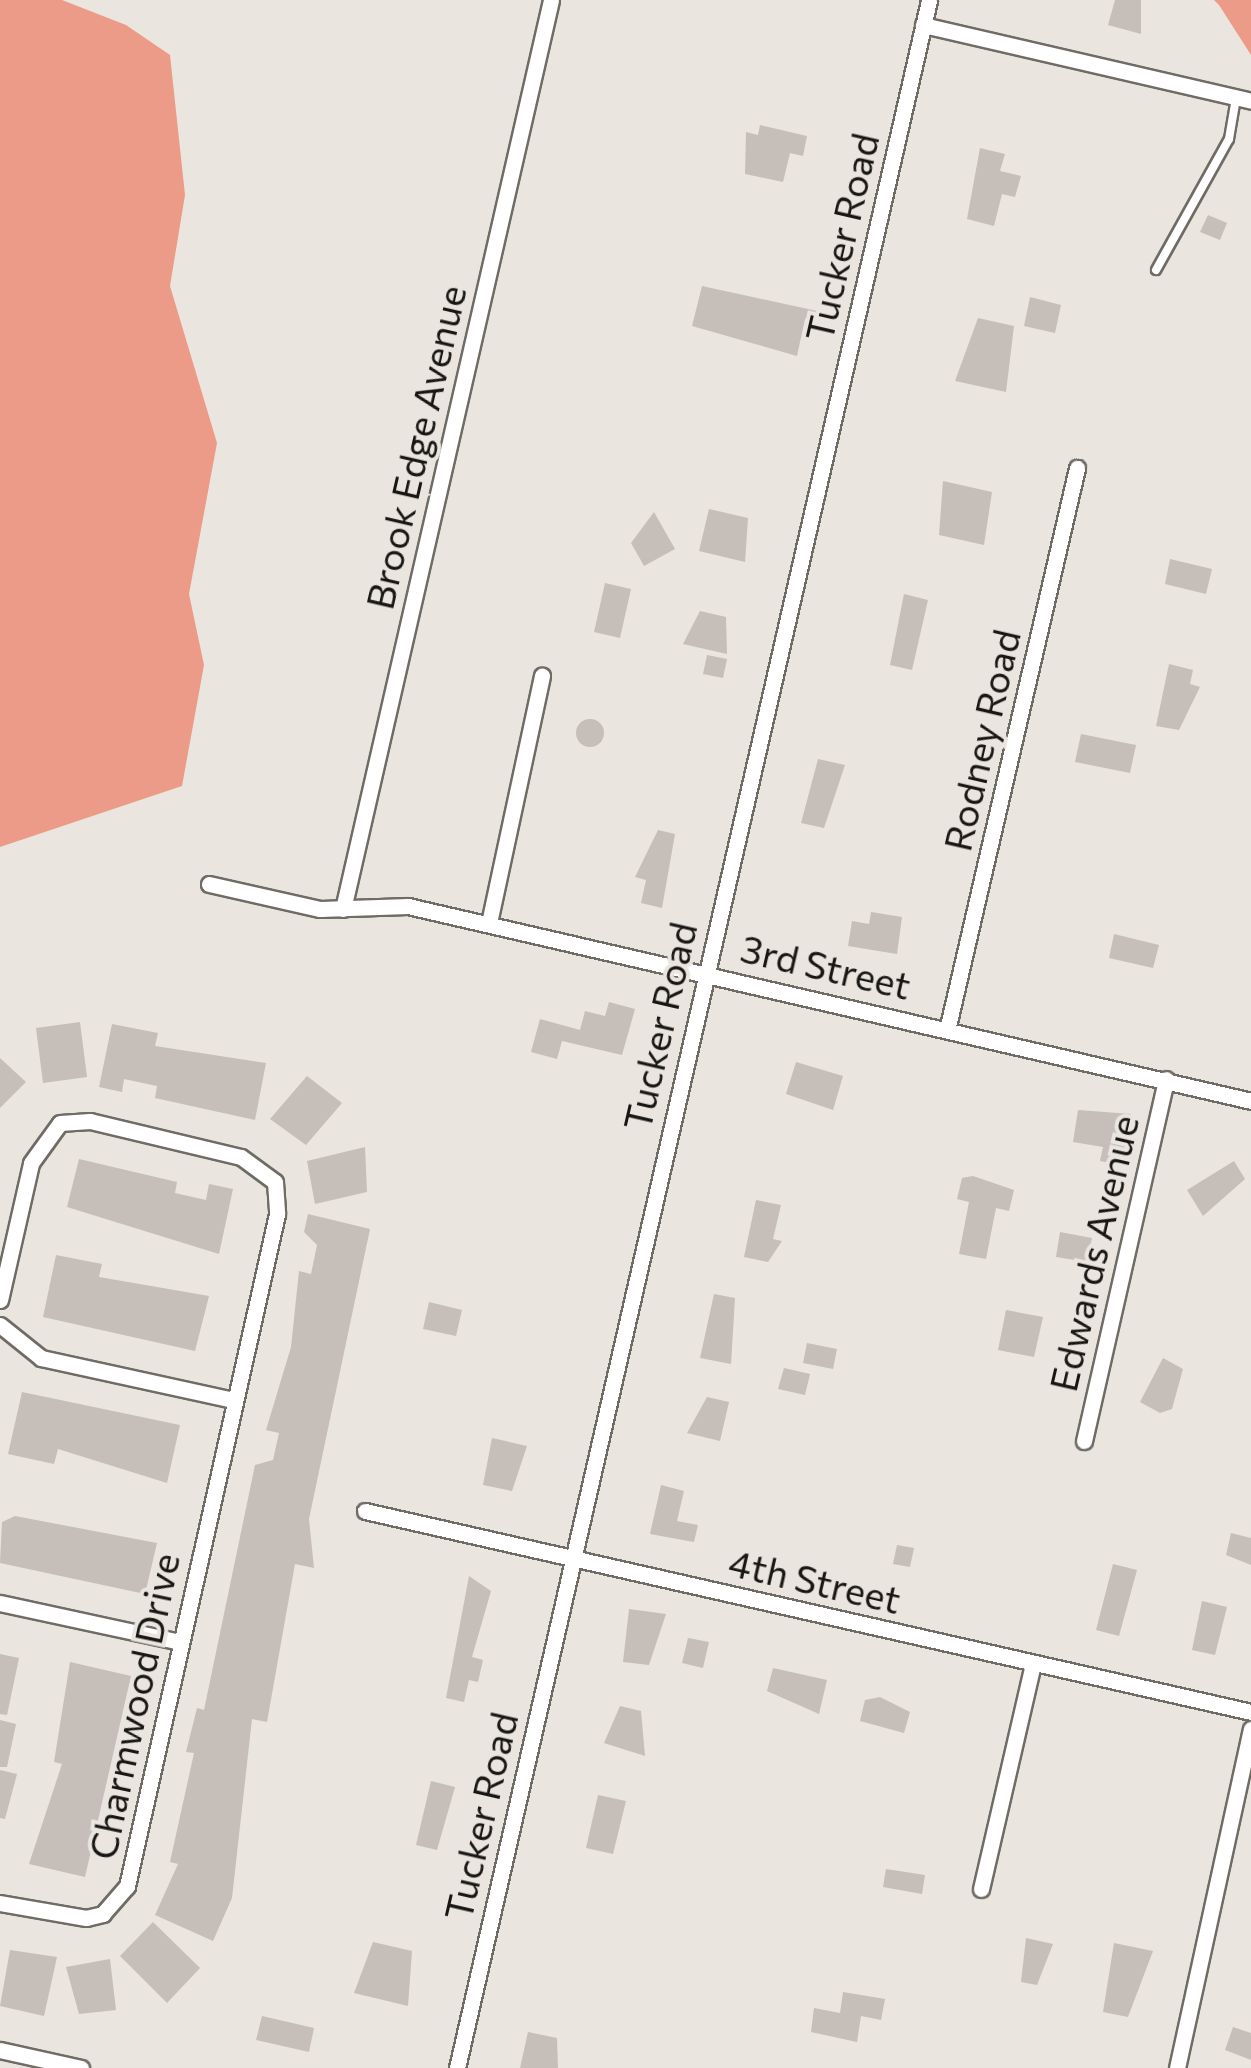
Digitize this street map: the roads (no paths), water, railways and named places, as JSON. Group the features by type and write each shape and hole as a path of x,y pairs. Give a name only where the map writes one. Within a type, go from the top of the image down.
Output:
{"street":[{"name":"Brook Edge Avenue","path":"342,910 550,0"},
{"name":"Tucker Road","path":"457,2068 928,0"},
{"path":"923,25 1243,100"},
{"name":"Rodney Road","path":"948,1026 1077,468"},
{"path":"489,923 542,676"},
{"name":"3rd Street","path":"208,884 342,910 408,906 948,1026 1251,1100"},
{"name":"Edwards Avenue","path":"1084,1441 1166,1079"},
{"name":"Charmwood Drive","path":"0,1300 31,1163 60,1122 90,1121 257,1161 275,1182 277,1214 118,1902 71,1919 0,1903"},
{"path":"0,1325 42,1358 232,1400"},
{"name":"4th Street","path":"365,1511 1251,1712"},
{"path":"0,1603 180,1642"},
{"path":"981,1890 1033,1662"},
{"path":"1177,2068 1251,1729"},
{"path":"0,2050 82,2068"}],"lane":[{"path":"1156,270 1229,139 1243,100"}]}
